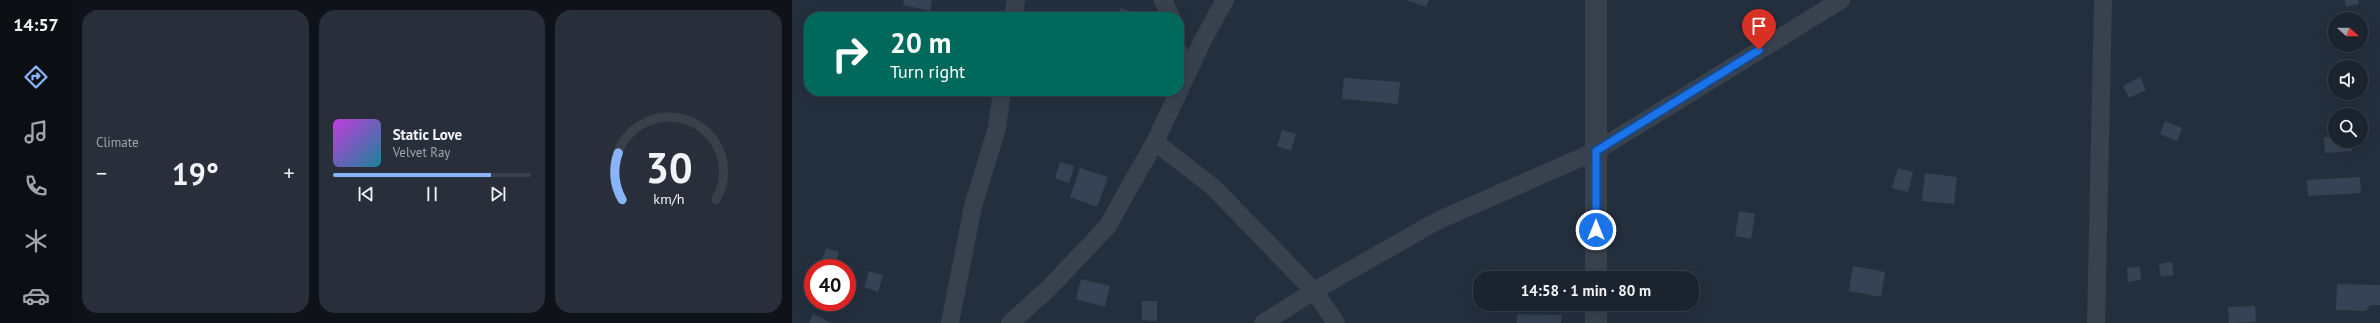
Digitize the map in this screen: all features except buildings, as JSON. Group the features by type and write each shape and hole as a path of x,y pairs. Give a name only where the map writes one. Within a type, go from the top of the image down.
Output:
{"street":[{"path":"1014,12 1016,0"},
{"path":"1163,0 1169,12"},
{"path":"1184,81 1225,0"},
{"path":"1596,0 1596,271"},
{"path":"1263,323 1314,291 1437,221 1596,151 1841,0"},
{"path":"2096,323 2103,0"},
{"path":"950,323 973,206 997,128 1001,96"},
{"path":"1010,323 1048,289 1107,227 1155,142 1177,96"},
{"path":"1155,142 1213,187 1314,291 1336,323"},
{"path":"1596,311 1596,323"}],"route":[{"path":"1596,230 1596,151 1759,50"}]}
